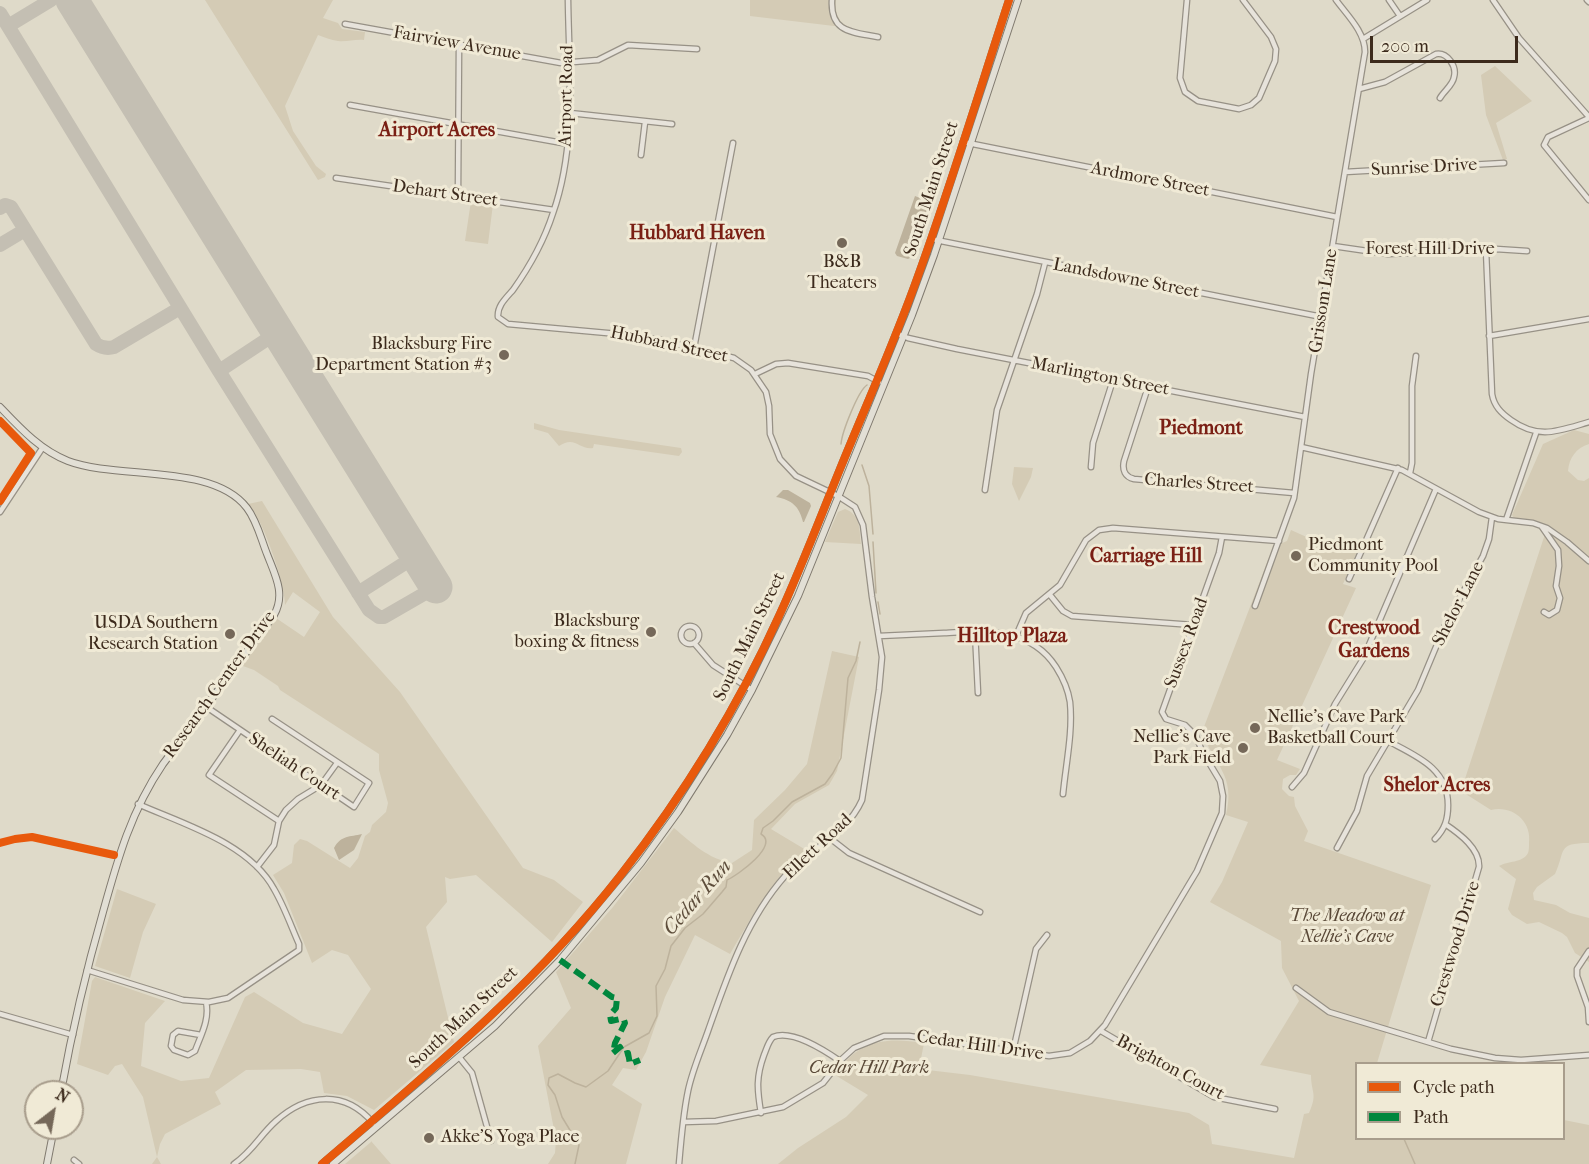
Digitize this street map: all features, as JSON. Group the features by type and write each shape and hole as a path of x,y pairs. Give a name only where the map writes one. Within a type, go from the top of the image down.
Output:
{"main road":[{"name":"South Main Street","path":"333,1164 507,1002 587,916 663,818 696,769 745,686 778,618 896,333 931,239 1010,0"},
{"name":"South Main Street","path":"322,1164 459,1057 538,983 593,922 640,863 678,812 727,735 798,596 884,384 939,241 1018,0"},
{"name":"Research Center Drive","path":"0,407 23,431 43,447 63,458 89,467 168,476 210,484 236,498 249,511 278,584 280,602 274,615 158,771 138,804 118,857 87,970 64,1080"},
{"path":"587,916 593,922"},
{"path":"47,1164 52,1140"}],"street":[{"name":"Airport Road","path":"500,319 499,309 538,249 554,210 568,144 570,113 568,0"},
{"path":"832,0 832,14 842,28 878,37"},
{"path":"1187,0 1180,78 1182,89 1196,101 1236,109 1251,105 1259,98 1276,56 1273,39 1243,0"},
{"path":"1336,0 1363,39 1426,0"},
{"path":"1389,0 1400,16"},
{"path":"1493,0 1519,38 1589,118 1548,137 1544,143 1545,149 1589,200"},
{"name":"Fairview Avenue","path":"345,24 561,63 598,60 628,45 697,49"},
{"name":"Grissom Lane","path":"1255,606 1294,492 1365,52 1363,39"},
{"path":"458,195 459,44"},
{"path":"1359,89 1385,82 1441,53 1449,58 1455,75 1440,98"},
{"path":"350,105 568,144"},
{"path":"570,113 672,124"},
{"path":"641,155 645,122"},
{"name":"Ardmore Street","path":"963,142 1337,217"},
{"path":"694,348 733,143"},
{"name":"Sunrise Drive","path":"1345,172 1504,163"},
{"name":"Dehart Street","path":"336,178 554,210"},
{"name":"Landsdowne Street","path":"931,239 1322,317"},
{"name":"Forest Hill Drive","path":"1333,246 1388,254 1486,250 1527,251"},
{"path":"1486,250 1493,401 1503,414 1524,429 1536,433 1588,424"},
{"path":"985,490 996,414 1045,263"},
{"name":"Hubbard Street","path":"500,319 508,324 611,332 734,358 754,374 763,387 768,398 770,434 780,459 796,476 831,492"},
{"path":"1489,336 1589,319"},
{"name":"Marlington Street","path":"896,333 957,349 1305,417"},
{"path":"1410,473 1412,386 1416,356"},
{"path":"754,374 776,364 788,363 868,376 884,384"},
{"path":"1091,467 1093,443 1113,380"},
{"name":"Charles Street","path":"1148,387 1124,461 1123,469 1126,476 1134,479 1294,492"},
{"path":"1506,520 1536,433"},
{"path":"0,512 43,447"},
{"path":"1300,447 1398,468 1470,509 1492,517 1540,525 1567,542 1589,561"},
{"path":"1349,579 1398,468"},
{"path":"1292,787 1305,774 1335,704 1363,659 1436,489"},
{"name":"Ellett Road","path":"679,1164 690,1082 733,960 760,911 781,880 801,860 831,839 853,816 861,804 865,790 882,657 861,516 853,505 831,492"},
{"name":"Shelor Lane","path":"1337,848 1357,810 1367,776 1422,682 1446,623 1483,556 1489,539 1492,517"},
{"path":"1540,525 1549,534 1558,550 1559,566 1556,586 1560,598 1557,610 1549,615 1544,612"},
{"path":"1016,636 1026,614 1050,595 1064,580 1086,540 1099,530 1113,528 1279,541"},
{"name":"Sussex Road","path":"1163,715 1162,709 1219,553 1222,537"},
{"path":"1050,595 1063,611 1072,616 1193,625"},
{"path":"694,643 698,639 699,632 694,627 686,626 681,632 682,639 686,643 694,643 710,662 752,690"},
{"path":"975,632 978,693"},
{"path":"879,636 999,632 1016,636 1037,647 1050,659 1060,674 1069,695 1070,724 1064,794"},
{"name":"Sheliah Court","path":"205,706 354,807 369,783 272,719"},
{"name":"Cedar Hill Drive","path":"684,1122 706,1122 783,1107 819,1086 850,1052 864,1043 884,1036 900,1035 1044,1056 1063,1055 1084,1046 1101,1031 1197,871 1222,813 1223,796 1220,781 1196,736 1185,725 1166,719 1163,715"},
{"path":"240,730 209,775 279,821"},
{"path":"1388,741 1427,763 1440,775 1448,795 1448,810 1442,832 1435,839"},
{"path":"257,867 274,846 279,821 292,804 321,785 337,763"},
{"path":"87,970 183,1000 206,1002 228,998 296,953 300,946 274,888 244,855 224,842 138,804"},
{"name":"Crestwood Drive","path":"1428,1042 1480,858 1473,848 1445,824"},
{"path":"831,839 849,853 980,912"},
{"path":"1013,1052 1036,949 1047,935"},
{"path":"1589,951 1577,969 1577,976 1588,1007 1589,1022"},
{"path":"1296,988 1329,1012 1451,1049 1495,1058 1546,1059 1589,1055"},
{"path":"201,1035 178,1031 174,1035 171,1046 174,1050 191,1055 195,1051 201,1035 208,1013 206,1002"},
{"path":"0,1014 73,1035"},
{"name":"Brighton Court","path":"1101,1031 1214,1097 1275,1109"},
{"path":"761,1113 757,1087 758,1076 769,1042 773,1037 783,1035 812,1044 840,1061"},
{"path":"459,1057 472,1073 491,1141"},
{"path":"234,1164 255,1146 275,1122 304,1104 326,1099 344,1101 359,1109 374,1124"},
{"path":"74,1160 79,1164"}],"green space":[{"path":"205,0 333,0 323,18 338,23 342,29 365,32 364,40 338,41 318,35 285,106 293,131 316,166 326,174 325,177 318,180"},
{"path":"750,0 836,0 838,17 851,28 750,16"},
{"path":"1495,66 1532,101 1496,123 1507,159 1503,160 1486,115 1481,75"},
{"path":"471,201 493,204 488,244 465,241"},
{"path":"534,423 559,430 681,448 682,452 679,456 594,444 593,448 588,448 573,442 559,446 548,433 534,429"},
{"path":"1574,430 1589,434 1589,444 1574,454 1568,471 1578,480 1584,481 1589,478 1589,843 1567,847 1555,874 1537,887 1533,893 1534,900 1556,905 1570,913 1589,918 1589,962 1575,953 1567,937 1562,933 1539,922 1527,924 1512,915 1508,909 1516,879 1499,866 1526,856 1529,847 1527,828 1519,816 1513,812 1491,810 1461,791 1545,534 1536,526 1517,523 1512,515 1543,444"},
{"path":"1014,467 1033,468 1019,501 1012,484"},
{"path":"262,501 333,617 400,692 523,868 554,880 583,902 552,942 476,875 450,879 445,877 447,902 426,927 454,1042 374,1110 347,1096 324,1093 320,1072 301,1069 246,1070 215,1092 221,1104 165,1134 157,1157 143,1097 122,1064 115,1066 108,1075 77,1064 92,981 95,977 165,1001 145,1023 141,1066 181,1081 209,1078 245,997 254,992 303,1023 342,1034 371,989 348,955 332,950 312,963 284,893 273,875 292,863 294,845 300,839 350,868 358,858 365,836 370,832 372,825 386,812 388,803 379,770 379,754 280,690 278,686 254,670 243,666 244,661 276,618 304,637 320,612 293,592 285,605 282,583 272,552 260,522 248,504"},
{"path":"845,509 857,519 861,544 825,542 838,512"},
{"path":"1291,530 1311,539 1328,539 1357,552 1343,584 1356,588 1277,760 1300,769 1296,775 1283,779 1282,789 1289,796 1294,797 1295,806 1308,831 1304,841 1431,885 1377,1062 1355,1062 1355,1140 1565,1140 1565,1120 1589,1125 1589,1164 778,1164 846,1117 868,1095 835,1075 853,1054 885,1041 924,1043 919,1069 970,1075 1189,1113 1209,1125 1212,1144 1294,1158 1304,1114 1309,1113 1313,1101 1311,1075 1260,1065 1299,1001 1282,968 1281,941 1210,902 1222,882 1248,822 1226,815 1228,790 1226,780 1202,732 1273,547 1287,541"},
{"path":"832,651 859,657 837,771 829,785 795,804 771,829 806,850 773,886 730,954 695,935 665,997 646,1052 636,1070 623,1068 612,1085 642,1104 626,1164 548,1164 555,1153 556,1140 538,1046 571,1008 556,972 613,907 674,828 701,850 723,861 732,863 752,850 754,820 785,790 807,764"},
{"path":"117,889 156,904 143,932 130,978 95,966"},
{"path":"371,1142 391,1164 345,1164"},
{"path":"157,1157 161,1164 152,1164"}],"shaded area":[{"path":"915,196 932,205 912,257 908,259 897,256 895,253"},
{"path":"783,490 788,490 810,503 811,506 804,522 794,505 776,497"},
{"path":"362,834 354,850 339,860 334,848 337,844 346,837"}],"waterway":[{"name":"Cedar Run","path":"841,444 851,412 867,385"},
{"name":"Cedar Run","path":"862,465 869,486 873,534"},
{"name":"Cedar Run","path":"873,542 876,593"},
{"name":"Cedar Run","path":"878,602 880,614"},
{"name":"Cedar Run","path":"575,1164 579,1145 562,1117 555,1095 548,1085 549,1078 558,1074 586,1087 608,1071 624,1047 649,1033 657,1016 656,986 665,969 671,946 685,928 703,914 722,892 727,880 748,866 761,852 765,845 765,839 761,834 763,828 792,802 825,784 833,773 841,758 848,678 856,661 860,642"},
{"path":"1404,1140 1415,1164"}],"taxiway":[{"path":"8,26 51,0"},
{"path":"0,13 219,371 369,610 379,617 384,617 436,587"},
{"path":"0,208 5,205 11,207 96,344 107,348 114,347 180,308"},
{"path":"0,245 25,230"},
{"path":"219,371 278,332"},
{"path":"358,593 416,556"}],"runway":[{"path":"72,0 436,587"}],"marked path":[{"path":"560,960 612,997 617,998 616,1008 610,1015 611,1021 620,1019 625,1023 615,1043 613,1053"},
{"path":"613,1053 620,1047 624,1054 628,1053 630,1064 640,1060"}],"cycle path":[{"path":"322,1164 478,1028 552,955 620,876 666,815 727,718 763,651 787,598 900,325 942,207 1009,0"},
{"path":"0,421 31,453 0,501"},
{"path":"0,843 32,837 114,855"}],"place":[{"name":"B&B Theaters","path":"842,243"},
{"name":"Blacksburg Fire Department Station #3","path":"504,355"},
{"name":"Piedmont Community Pool","path":"1296,556"},
{"name":"Blacksburg boxing & fitness","path":"651,632"},
{"name":"USDA Southern Research Station","path":"230,634"},
{"name":"Nellie's Cave Park Basketball Court","path":"1255,728"},
{"name":"Nellie's Cave Park Field","path":"1243,748"},
{"name":"Akke'S Yoga Place","path":"429,1138"}],"district":[{"name":"Airport Acres","path":"437,131"},
{"name":"Hubbard Haven","path":"697,234"},
{"name":"Piedmont","path":"1201,429"},
{"name":"Carriage Hill","path":"1146,557"},
{"name":"Hilltop Plaza","path":"1012,637"},
{"name":"Crestwood Gardens","path":"1374,640"},
{"name":"Shelor Acres","path":"1437,786"}],"park label":[{"name":"The Meadow at Nellie's Cave","path":"1347,927"},
{"name":"Cedar Hill Park","path":"869,1069"}]}
